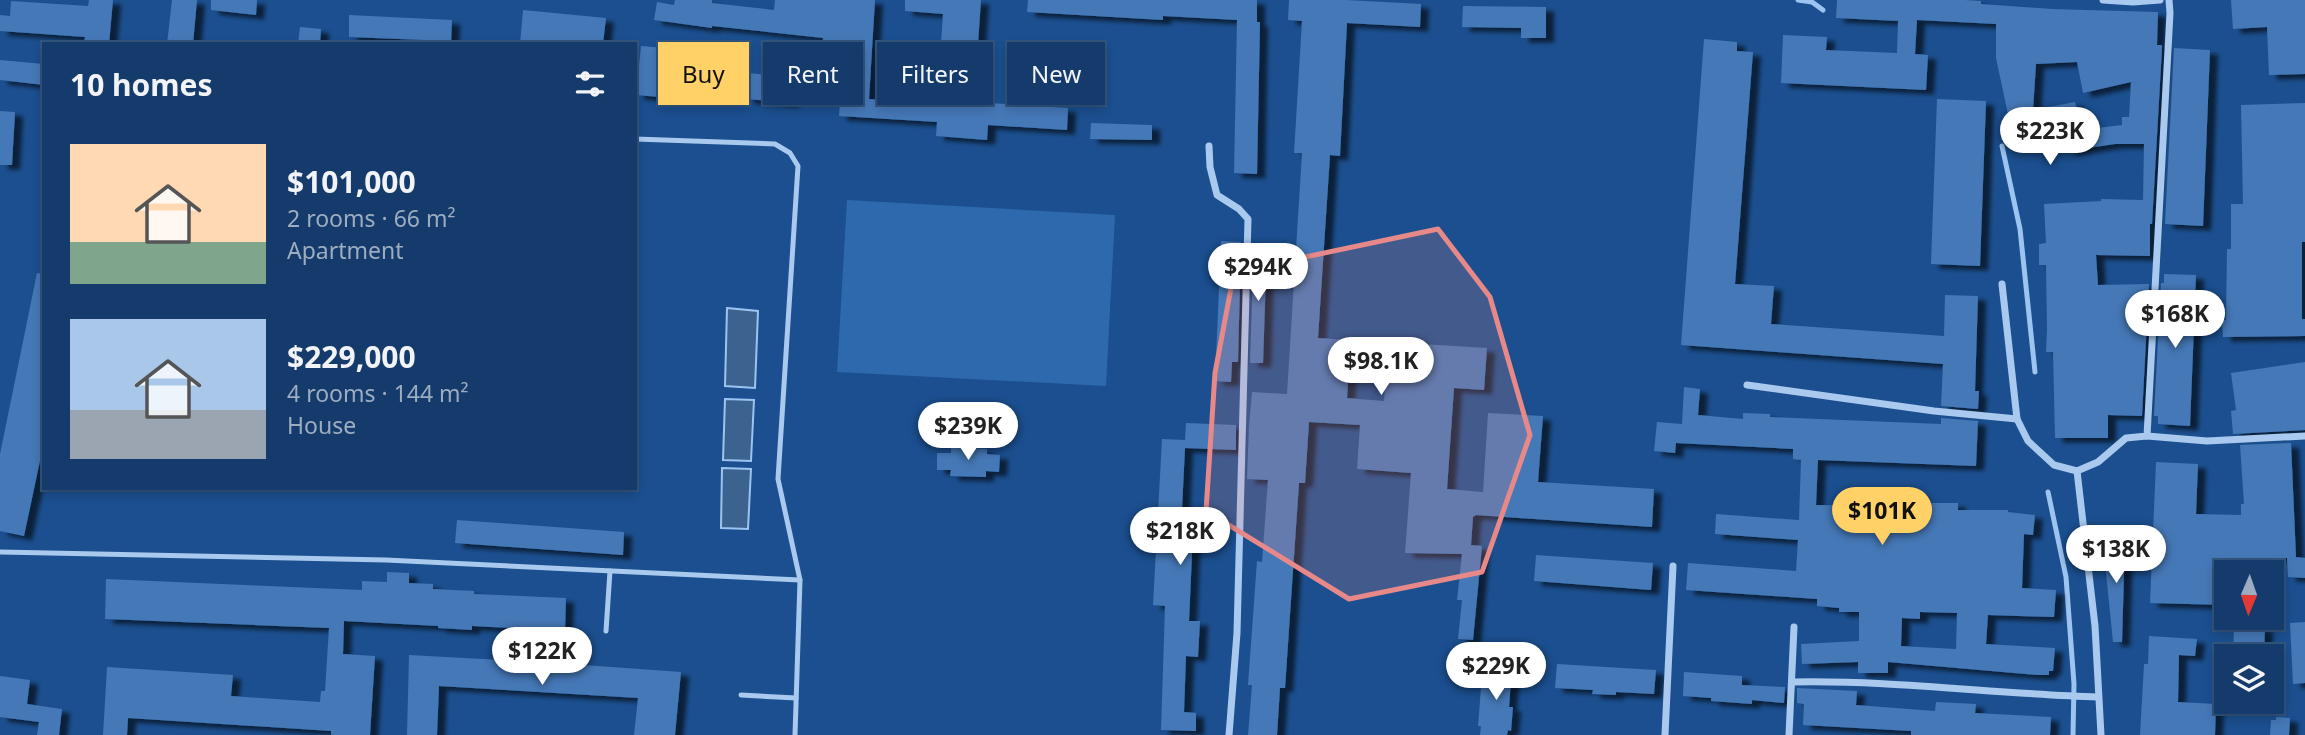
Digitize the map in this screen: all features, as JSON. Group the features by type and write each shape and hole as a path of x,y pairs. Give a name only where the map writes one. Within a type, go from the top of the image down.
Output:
{"street":[{"path":"2103,0 2160,0"},
{"path":"2147,436 2169,0"},
{"path":"1209,146 1210,167 1217,195 1239,208 1248,219 1237,633 1228,735"},
{"path":"2002,284 2017,419 2028,441 2054,465 2077,471 2098,462 2126,438 2147,436 2207,441 2305,436"},
{"path":"1747,385 1934,411 2017,419"},
{"path":"2077,471 2095,626 2101,735"},
{"path":"1665,735 1673,566"},
{"path":"1789,735 1794,627"},
{"path":"1792,682 1842,681 2098,697"}],"lane":[{"path":"637,139 775,144 790,153 798,166 778,480 800,580 794,735"},
{"path":"0,552 386,561 800,580"},
{"path":"606,631 610,571"},
{"path":"741,695 796,698"}],"highlighted area":[{"path":"1438,229 1490,297 1530,435 1482,572 1349,599 1206,511 1215,373 1234,272"}],"shaded area":[{"path":"847,200 1115,215 1106,386 837,372"},
{"path":"727,308 758,311 755,388 725,386"},
{"path":"725,399 754,400 751,461 723,460"},
{"path":"722,468 751,469 748,529 721,528"}],"building":[{"path":"89,0 113,0 109,42 84,42 85,37 0,31 0,15 10,16 11,1 88,6"},
{"path":"172,0 197,0 193,42 167,42"},
{"path":"211,0 257,0 256,15 211,10"},
{"path":"675,0 712,0 712,3 774,10 775,0 875,0 869,99 877,100 877,105 993,103 1068,108 1067,130 988,125 987,140 936,136 937,122 839,116 840,105 863,105 863,42 823,42 823,38 654,20 657,2 674,5"},
{"path":"905,0 981,0 978,42 941,42 943,14 905,11"},
{"path":"1028,0 1257,0 1257,22 1260,22 1257,174 1234,173 1237,20 1163,16 1163,20 1027,12"},
{"path":"1289,0 1421,4 1420,27 1347,23 1340,156 1330,155 1318,338 1351,340 1347,398 1384,401 1388,342 1487,348 1484,390 1454,388 1447,489 1483,492 1488,413 1543,416 1538,482 1654,489 1652,527 1476,515 1473,517 1471,545 1482,546 1473,640 1458,639 1462,600 1457,600 1462,554 1405,553 1411,473 1357,469 1360,425 1309,422 1305,483 1299,483 1285,688 1280,688 1277,735 1248,735 1252,685 1248,685 1257,561 1262,562 1268,480 1247,479 1252,392 1287,394 1302,153 1294,153 1302,21 1288,20"},
{"path":"1837,0 1965,0 1981,1 1981,4 2052,9 2158,12 2157,45 2162,45 2162,48 2150,256 2096,255 2098,285 2149,284 2142,416 2108,415 2108,438 2055,438 2053,352 2046,352 2046,265 2039,265 2039,244 2046,243 2044,204 2101,199 2143,200 2144,144 2115,144 2068,151 2064,128 2013,138 1996,58 1996,24 1917,20 1915,54 1928,55 1926,90 1781,83 1783,35 1827,37 1826,50 1897,53 1898,21 1836,18","holes":["2077,62 2083,93 2131,82 2129,117 2122,117 2122,125 2081,130 2075,102 2033,110 2036,64"]},
{"path":"2231,0 2305,0 2305,74 2269,75 2267,27 2233,29"},
{"path":"1463,6 1546,7 1546,38 1521,38 1521,28 1462,27"},
{"path":"523,10 606,18 603,42 520,42"},
{"path":"349,15 452,20 451,42 349,37"},
{"path":"300,27 321,29 320,42 298,42"},
{"path":"1704,39 1737,42 1737,51 1753,52 1735,284 1774,286 1771,324 1944,336 1945,295 1978,296 1975,391 1979,391 1978,409 1941,406 1943,364 1681,345"},
{"path":"641,46 658,47 658,97 637,95"},
{"path":"2174,48 2210,50 2203,226 2165,224"},
{"path":"0,60 42,64 42,85 0,80"},
{"path":"749,73 763,74 763,101 749,99"},
{"path":"1937,99 1986,101 1980,266 1931,264"},
{"path":"2305,103 2302,319 2305,319 2305,336 2223,337 2222,320 2226,320 2227,249 2231,249 2231,204 2243,204 2241,105"},
{"path":"0,111 15,112 12,165 0,165"},
{"path":"1091,123 1152,125 1152,140 1090,139"},
{"path":"1221,241 1241,242 1238,362 1232,362 1231,382 1215,381"},
{"path":"1254,243 1267,243 1263,363 1250,363"},
{"path":"37,273 42,274 42,451 24,536 0,531 0,454"},
{"path":"2164,274 2196,275 2190,426 2158,424 2158,416 2154,416 2161,283 2164,283"},
{"path":"2305,362 2305,430 2233,434 2231,411 2236,410 2231,373"},
{"path":"1684,387 1700,389 1698,415 1743,419 1743,413 1770,414 1770,417 1941,424 1941,418 1978,421 1976,466 1818,460 1816,505 1884,506 1883,511 1913,511 1913,503 1958,503 1958,510 2008,510 2035,515 2033,535 2024,534 2022,588 2056,590 2054,617 1988,615 1986,644 2055,648 2053,671 2049,671 2049,675 2038,675 1888,662 1888,673 1858,673 1858,662 1802,664 1801,644 1859,641 1859,612 1839,612 1839,608 1817,606 1817,599 1686,590 1688,563 1796,571 1798,540 1715,534 1716,514 1799,520 1801,460 1793,459 1793,449 1676,443 1675,453 1654,451 1657,422 1682,424","holes":["1920,612 1957,613 1956,649 1901,646 1902,618 1920,619"]},
{"path":"1186,423 1236,425 1236,450 1185,448 1182,509 1194,509 1189,621 1200,621 1198,657 1186,656 1184,712 1196,713 1196,731 1161,730 1165,606 1153,605 1162,439 1185,440"},
{"path":"2291,443 2296,557 2305,558 2305,578 2288,577 2287,558 2214,560 2214,605 2150,603 2156,462 2198,464 2196,514 2241,515 2241,504 2244,504 2240,445"},
{"path":"951,447 987,449 987,454 1000,455 999,472 986,471 986,477 950,476 951,470 937,470 937,453 951,453"},
{"path":"457,520 624,532 623,555 455,543"},
{"path":"2106,541 2125,541 2122,642 2113,642 2105,563"},
{"path":"1536,555 1653,563 1651,590 1534,581"},
{"path":"387,572 409,573 409,583 433,584 433,589 474,591 474,594 566,598 565,631 472,626 472,630 344,621 343,654 375,656 370,735 331,735 331,731 128,718 127,735 103,735 107,667 233,675 231,696 320,702 321,691 325,691 329,628 105,619 106,579 362,590 362,581 387,582"},
{"path":"2305,622 2305,683 2293,684 2290,623"},
{"path":"2234,630 2265,630 2264,644 2233,644"},
{"path":"2149,636 2197,639 2195,656 2179,655 2178,702 2214,704 2215,735 2140,735 2144,664 2148,664"},
{"path":"409,655 681,672 675,735 634,735 638,698 439,686 437,735 407,735"},
{"path":"1557,664 1656,670 1654,694 1592,694 1593,690 1555,688"},
{"path":"1485,666 1512,668 1509,707 1513,707 1511,731 1508,730 1507,735 1480,735 1481,726 1478,726"},
{"path":"1684,672 1742,676 1742,685 1785,687 1784,703 1752,700 1752,704 1683,696"},
{"path":"0,676 30,680 27,704 62,709 59,735 37,735 39,722 0,717"},
{"path":"1797,688 1857,691 1856,705 1935,711 1936,702 1976,704 1975,713 2051,717 2050,735 1911,735 1911,731 1803,725 1804,704 1797,703"},
{"path":"2276,717 2290,718 2289,735 2270,735 2271,720 2276,720"}],"waterway":[{"path":"1798,0 1812,2 1823,10"},
{"path":"2002,146 2020,229 2035,372"},
{"path":"2048,492 2066,577 2074,684 2073,735"}]}
